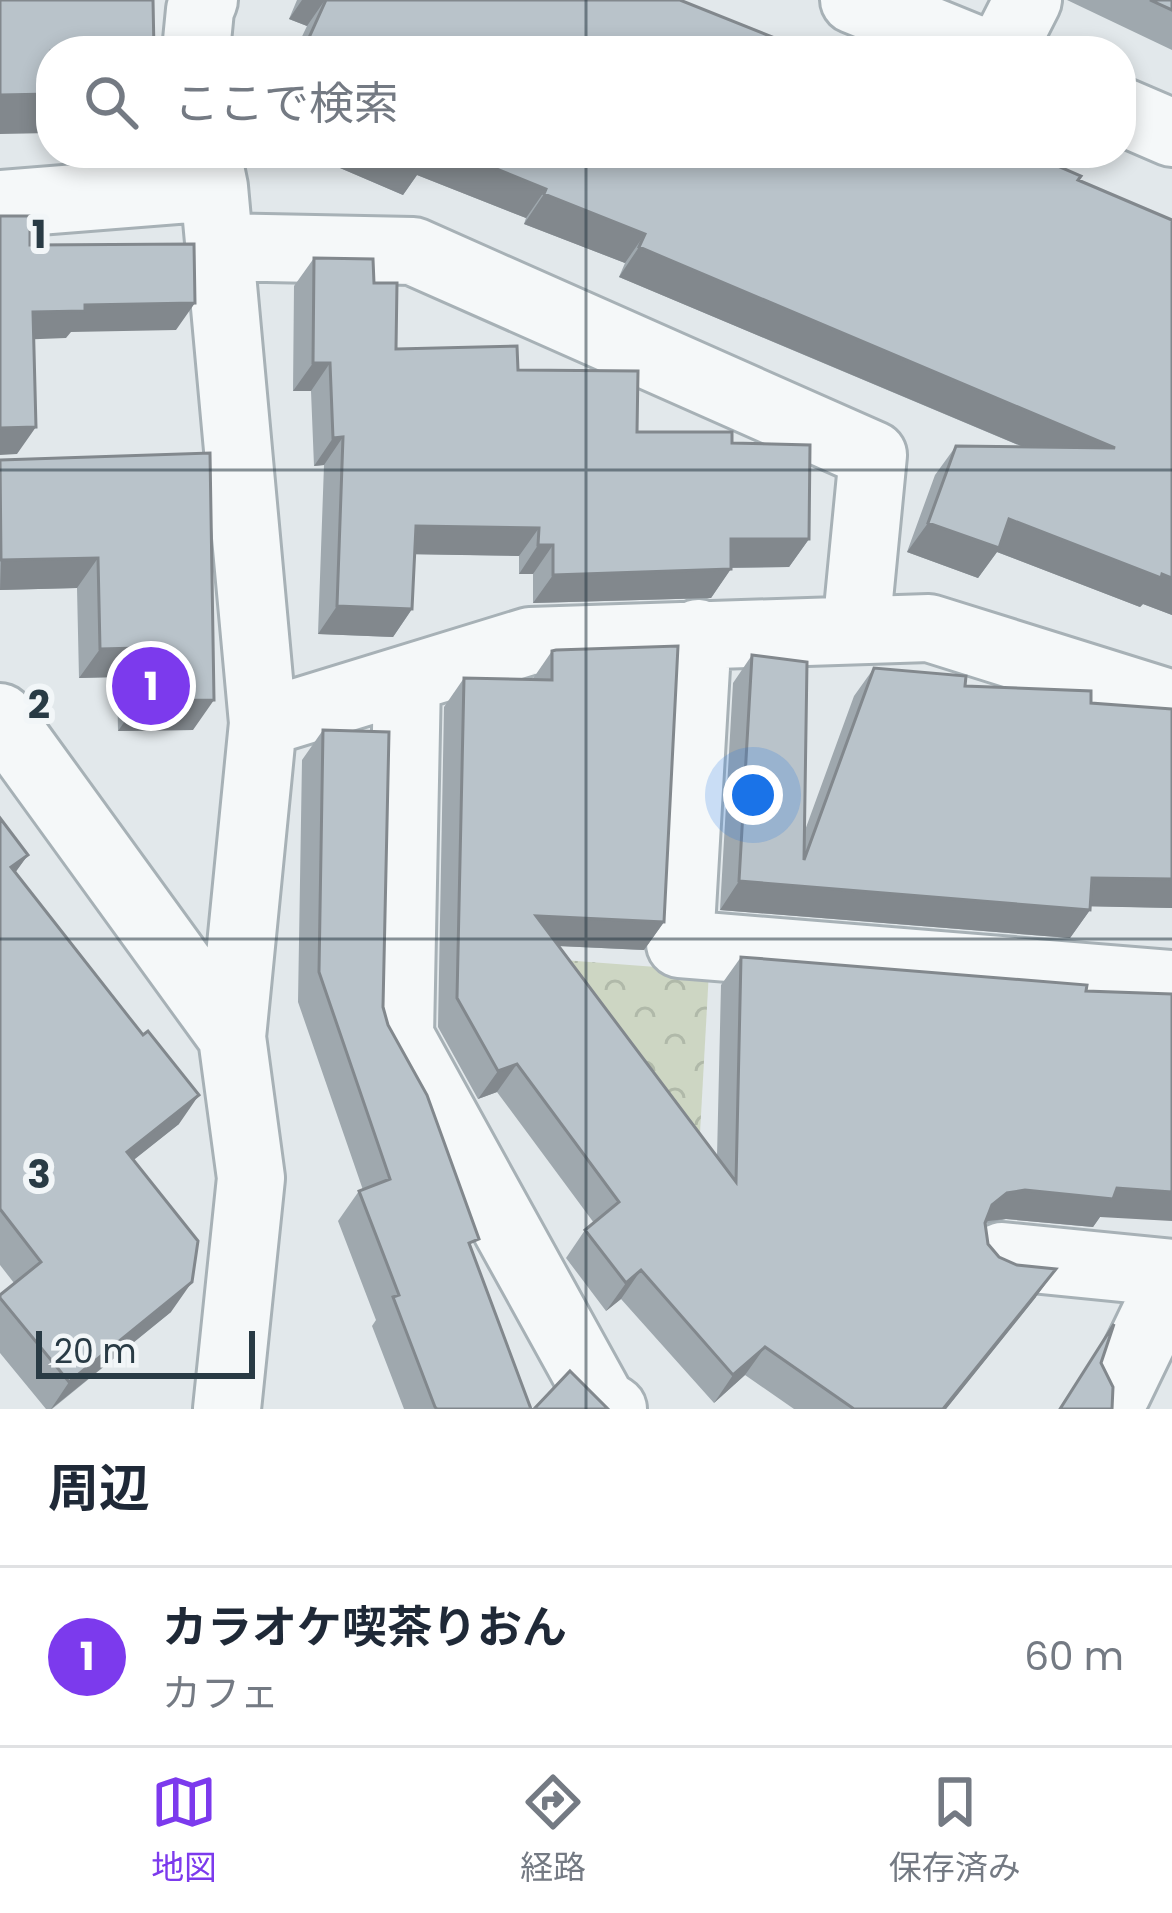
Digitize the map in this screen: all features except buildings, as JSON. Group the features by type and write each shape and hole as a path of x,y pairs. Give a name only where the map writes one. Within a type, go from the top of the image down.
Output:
{"street":[{"path":"197,36 205,0"},
{"path":"854,0 943,36"},
{"path":"1010,36 1028,0"},
{"path":"1136,117 1172,133"},
{"path":"214,196 262,723 232,1037 251,1178 227,1409"},
{"path":"0,204 214,196 413,251 873,455 856,630"},
{"path":"262,723 530,641 928,628 1172,704"},
{"path":"698,633 680,944 1172,984"},
{"path":"407,679 400,1036 602,1402 613,1409"},
{"path":"0,717 232,1037"},
{"path":"1002,1256 1172,1276 1118,1391"}],"green space":[{"path":"537,958 709,971 700,1133"}],"place":[{"name":"カラオケ喫茶りおん","path":"151,686"}]}
